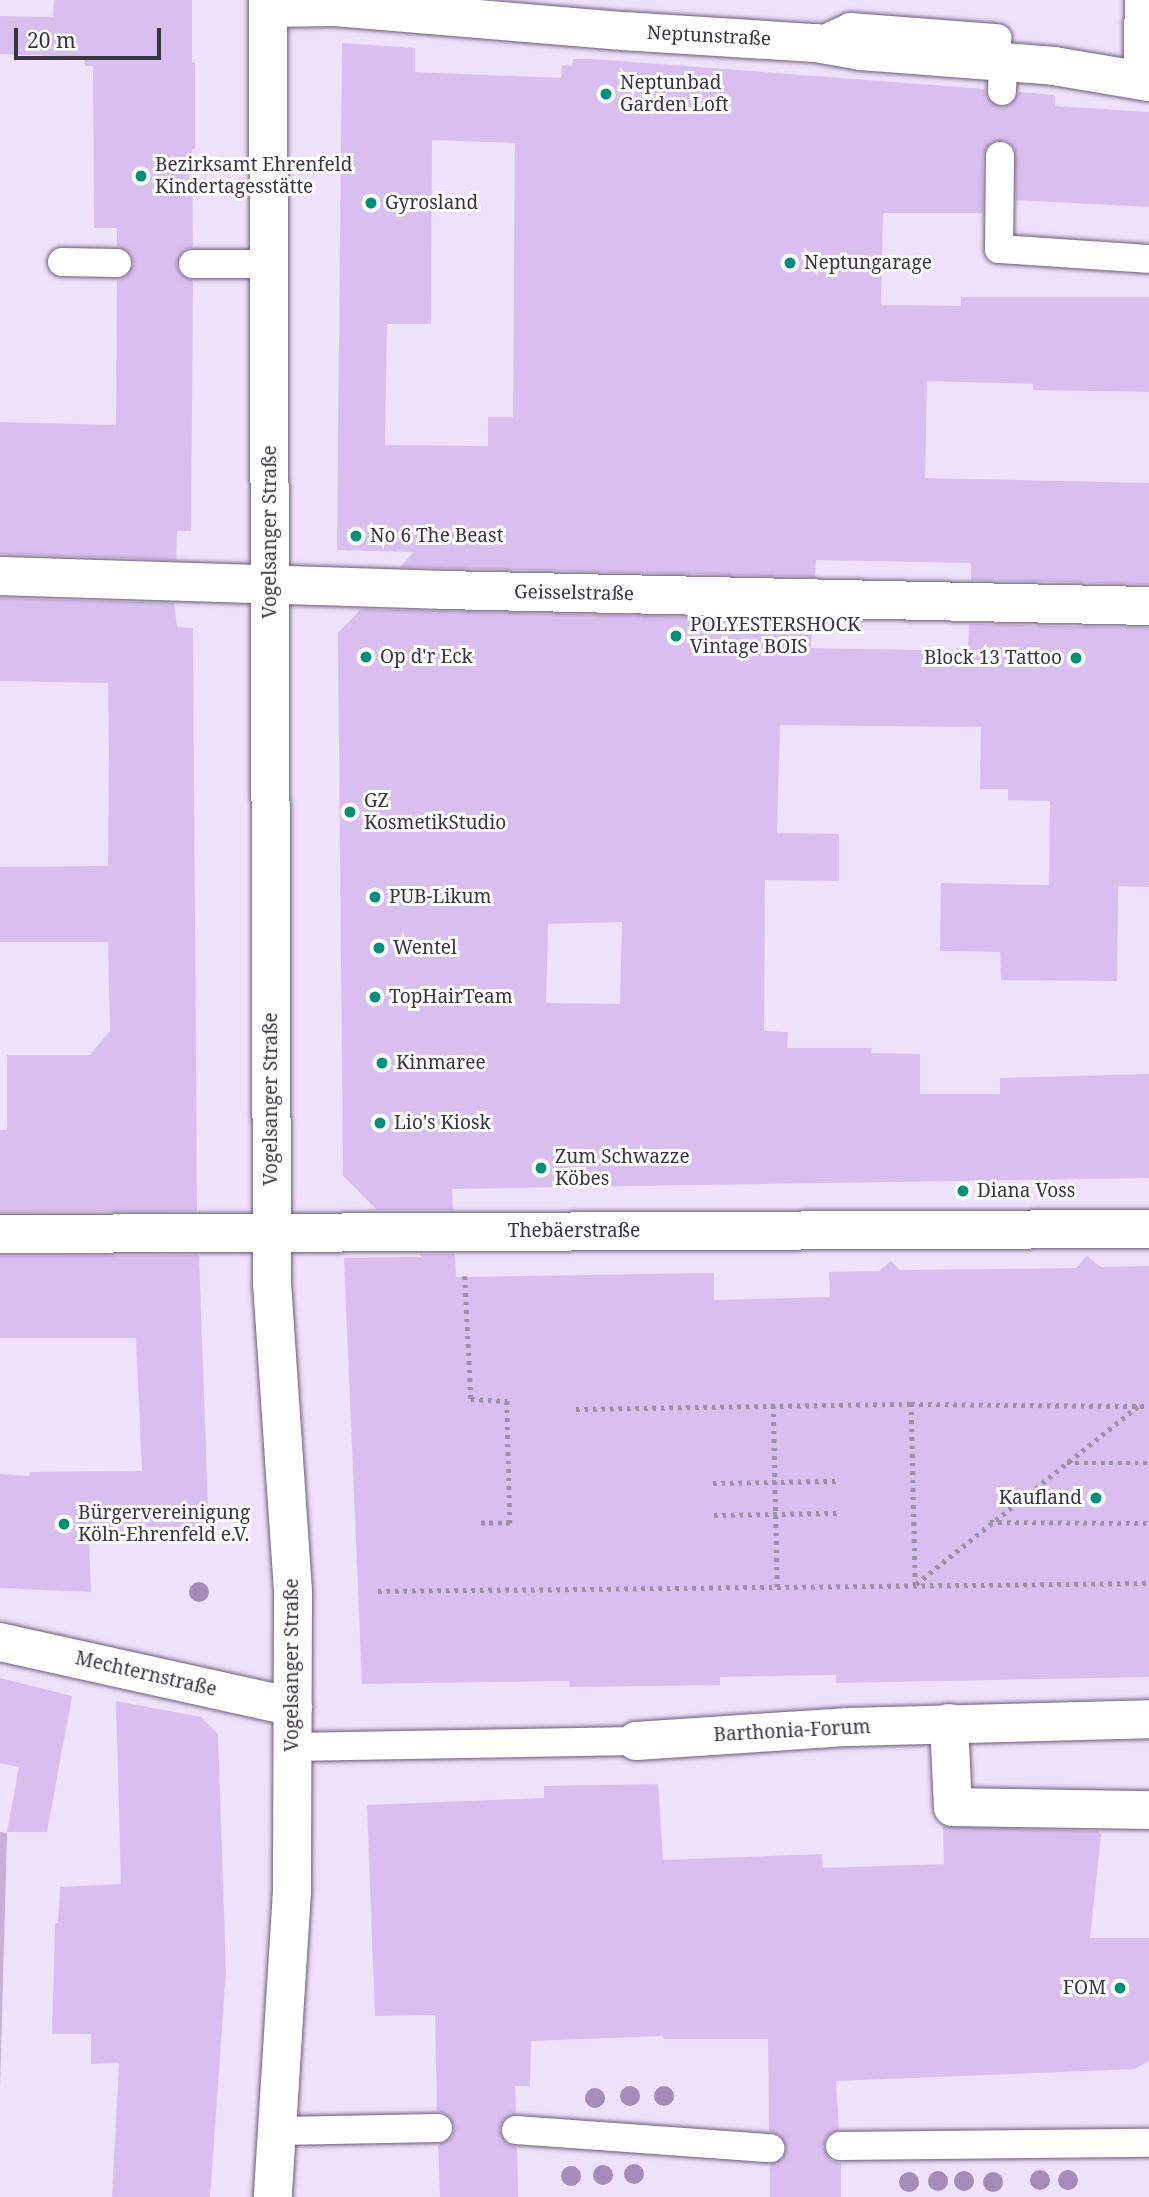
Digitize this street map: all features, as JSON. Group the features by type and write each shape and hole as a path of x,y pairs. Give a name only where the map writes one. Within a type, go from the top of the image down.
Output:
{"street":[{"name":"Neptunstraße","path":"268,4 496,10 816,43 861,51 1054,66 1143,81"},
{"name":"Vogelsanger Straße","path":"268,4 272,584 269,733 272,1231 274,1311 293,1575 292,1891 273,2197"},
{"name":"Geisselstraße","path":"0,576 1149,606"},
{"name":"Thebäerstraße","path":"0,1234 1149,1229"},
{"name":"Mechternstraße","path":"0,1642 293,1707"},
{"name":"Barthonia-Forum","path":"636,1741 949,1723 1149,1719"},
{"path":"949,1723 953,1807 1149,1810"}],"lane":[{"path":"1139,0 1143,81"},
{"path":"1000,156 999,249 1149,258"},
{"path":"62,262 117,263"},
{"path":"193,264 268,264"},
{"path":"292,1747 636,1741"},
{"path":"278,2132 438,2128"},
{"path":"516,2130 769,2148"},
{"path":"840,2146 1149,2143"}],"path":[{"path":"466,1286 471,1399 507,1401 510,1523 477,1522"},
{"path":"911,1404 915,1585"},
{"path":"576,1409 911,1404 1149,1406"},
{"path":"774,1406 777,1587"},
{"path":"915,1585 990,1522 1139,1406"},
{"path":"1066,1462 1149,1463"},
{"path":"713,1483 836,1481"},
{"path":"714,1515 837,1513"},
{"path":"990,1522 1149,1523"},
{"path":"378,1591 1149,1583"}],"shaded area":[{"path":"0,1832 7,1833 0,2088"}],"building":[{"path":"54,0 192,0 192,63 195,62 193,247 184,250 176,263 179,273 193,281 191,531 177,531 176,560 0,554 0,422 116,425 117,280 126,277 134,264 131,254 117,246 117,228 94,228 93,66 85,66 85,57 0,54 0,16 53,17"},
{"path":"342,43 415,48 415,72 561,78 562,65 572,66 573,59 593,59 985,89 988,99 1001,108 1010,105 1019,92 1055,95 1055,106 1149,112 1149,207 1016,200 1015,148 1008,141 992,141 983,155 983,213 883,213 881,305 961,306 961,297 1149,297 1149,392 1033,390 1033,384 927,381 925,478 1149,483 1149,584 971,580 971,563 816,560 815,577 400,567 414,552 337,550","holes":["432,140 515,143 513,417 488,417 488,446 385,445 387,324 431,324"]},
{"path":"0,598 174,603 177,627 193,628 197,1211 0,1212 0,1130 7,1130 7,1055 90,1055 110,1031 108,942 0,942 0,867 108,866 109,752 108,683 0,681"},
{"path":"361,609 813,620 811,648 968,651 969,624 1149,628 1149,887 1118,886 1117,981 1001,980 1000,952 940,951 941,883 1049,885 1050,801 1008,800 1008,789 980,789 981,727 780,725 777,833 839,834 839,881 765,880 764,1031 788,1032 787,1048 872,1048 871,1053 920,1054 920,1094 1000,1094 1000,1078 1149,1074 1149,1178 452,1189 453,1210 377,1210 343,1176 338,633","holes":["622,922 620,1004 546,1003 548,924"]},
{"path":"419,1254 455,1254 456,1277 714,1273 714,1300 830,1297 829,1272 879,1271 891,1261 900,1270 1076,1268 1087,1256 1101,1267 1149,1266 1149,1677 836,1683 836,1675 720,1677 720,1685 570,1687 569,1681 362,1684 344,1258 422,1257"},
{"path":"199,1255 209,1535 89,1539 91,1592 0,1588 0,1474 29,1476 30,1472 142,1471 136,1338 0,1338 0,1256"},
{"path":"0,1678 72,1696 47,1832 7,1832 19,1767 0,1763"},
{"path":"116,1701 201,1717 218,1734 226,1971 210,2197 112,2197 119,2063 91,2064 91,2034 52,2034 55,1924 58,1923 60,1887 121,1884"},
{"path":"658,1784 663,1860 822,1854 823,1868 944,1864 943,1826 1098,1831 1101,1835 1090,1938 1149,1938 1149,2061 1135,2069 836,2081 839,2130 826,2137 823,2147 831,2160 841,2163 841,2197 770,2197 770,2165 783,2158 787,2148 780,2135 769,2131 768,2039 664,2039 663,2036 531,2041 530,2086 515,2086 516,2114 503,2120 499,2130 506,2143 517,2147 518,2197 440,2197 438,2145 452,2137 455,2127 447,2114 437,2111 435,2015 375,2016 367,1805 544,1798 544,1786"}],"place":[{"name":"Neptunbad Garden Loft","path":"606,94"},
{"name":"Bezirksamt Ehrenfeld Kindertagesstätte","path":"141,176"},
{"name":"Gyrosland","path":"371,203"},
{"name":"Neptungarage","path":"790,263"},
{"name":"No 6 The Beast","path":"356,536"},
{"name":"POLYESTERSHOCK Vintage BOIS","path":"676,636"},
{"name":"Op d'r Eck","path":"366,657"},
{"name":"Block 13 Tattoo","path":"1076,658"},
{"name":"GZ KosmetikStudio","path":"350,812"},
{"name":"PUB-Likum","path":"375,897"},
{"name":"Wentel","path":"379,948"},
{"name":"TopHairTeam","path":"375,997"},
{"name":"Kinmaree","path":"382,1063"},
{"name":"Lio's Kiosk","path":"380,1123"},
{"name":"Zum Schwazze Köbes","path":"541,1168"},
{"name":"Diana Voss","path":"963,1191"},
{"name":"Kaufland","path":"1096,1498"},
{"name":"Bürgervereinigung Köln-Ehrenfeld e.V.","path":"64,1524"},
{"name":"FOM","path":"1120,1988"}]}
